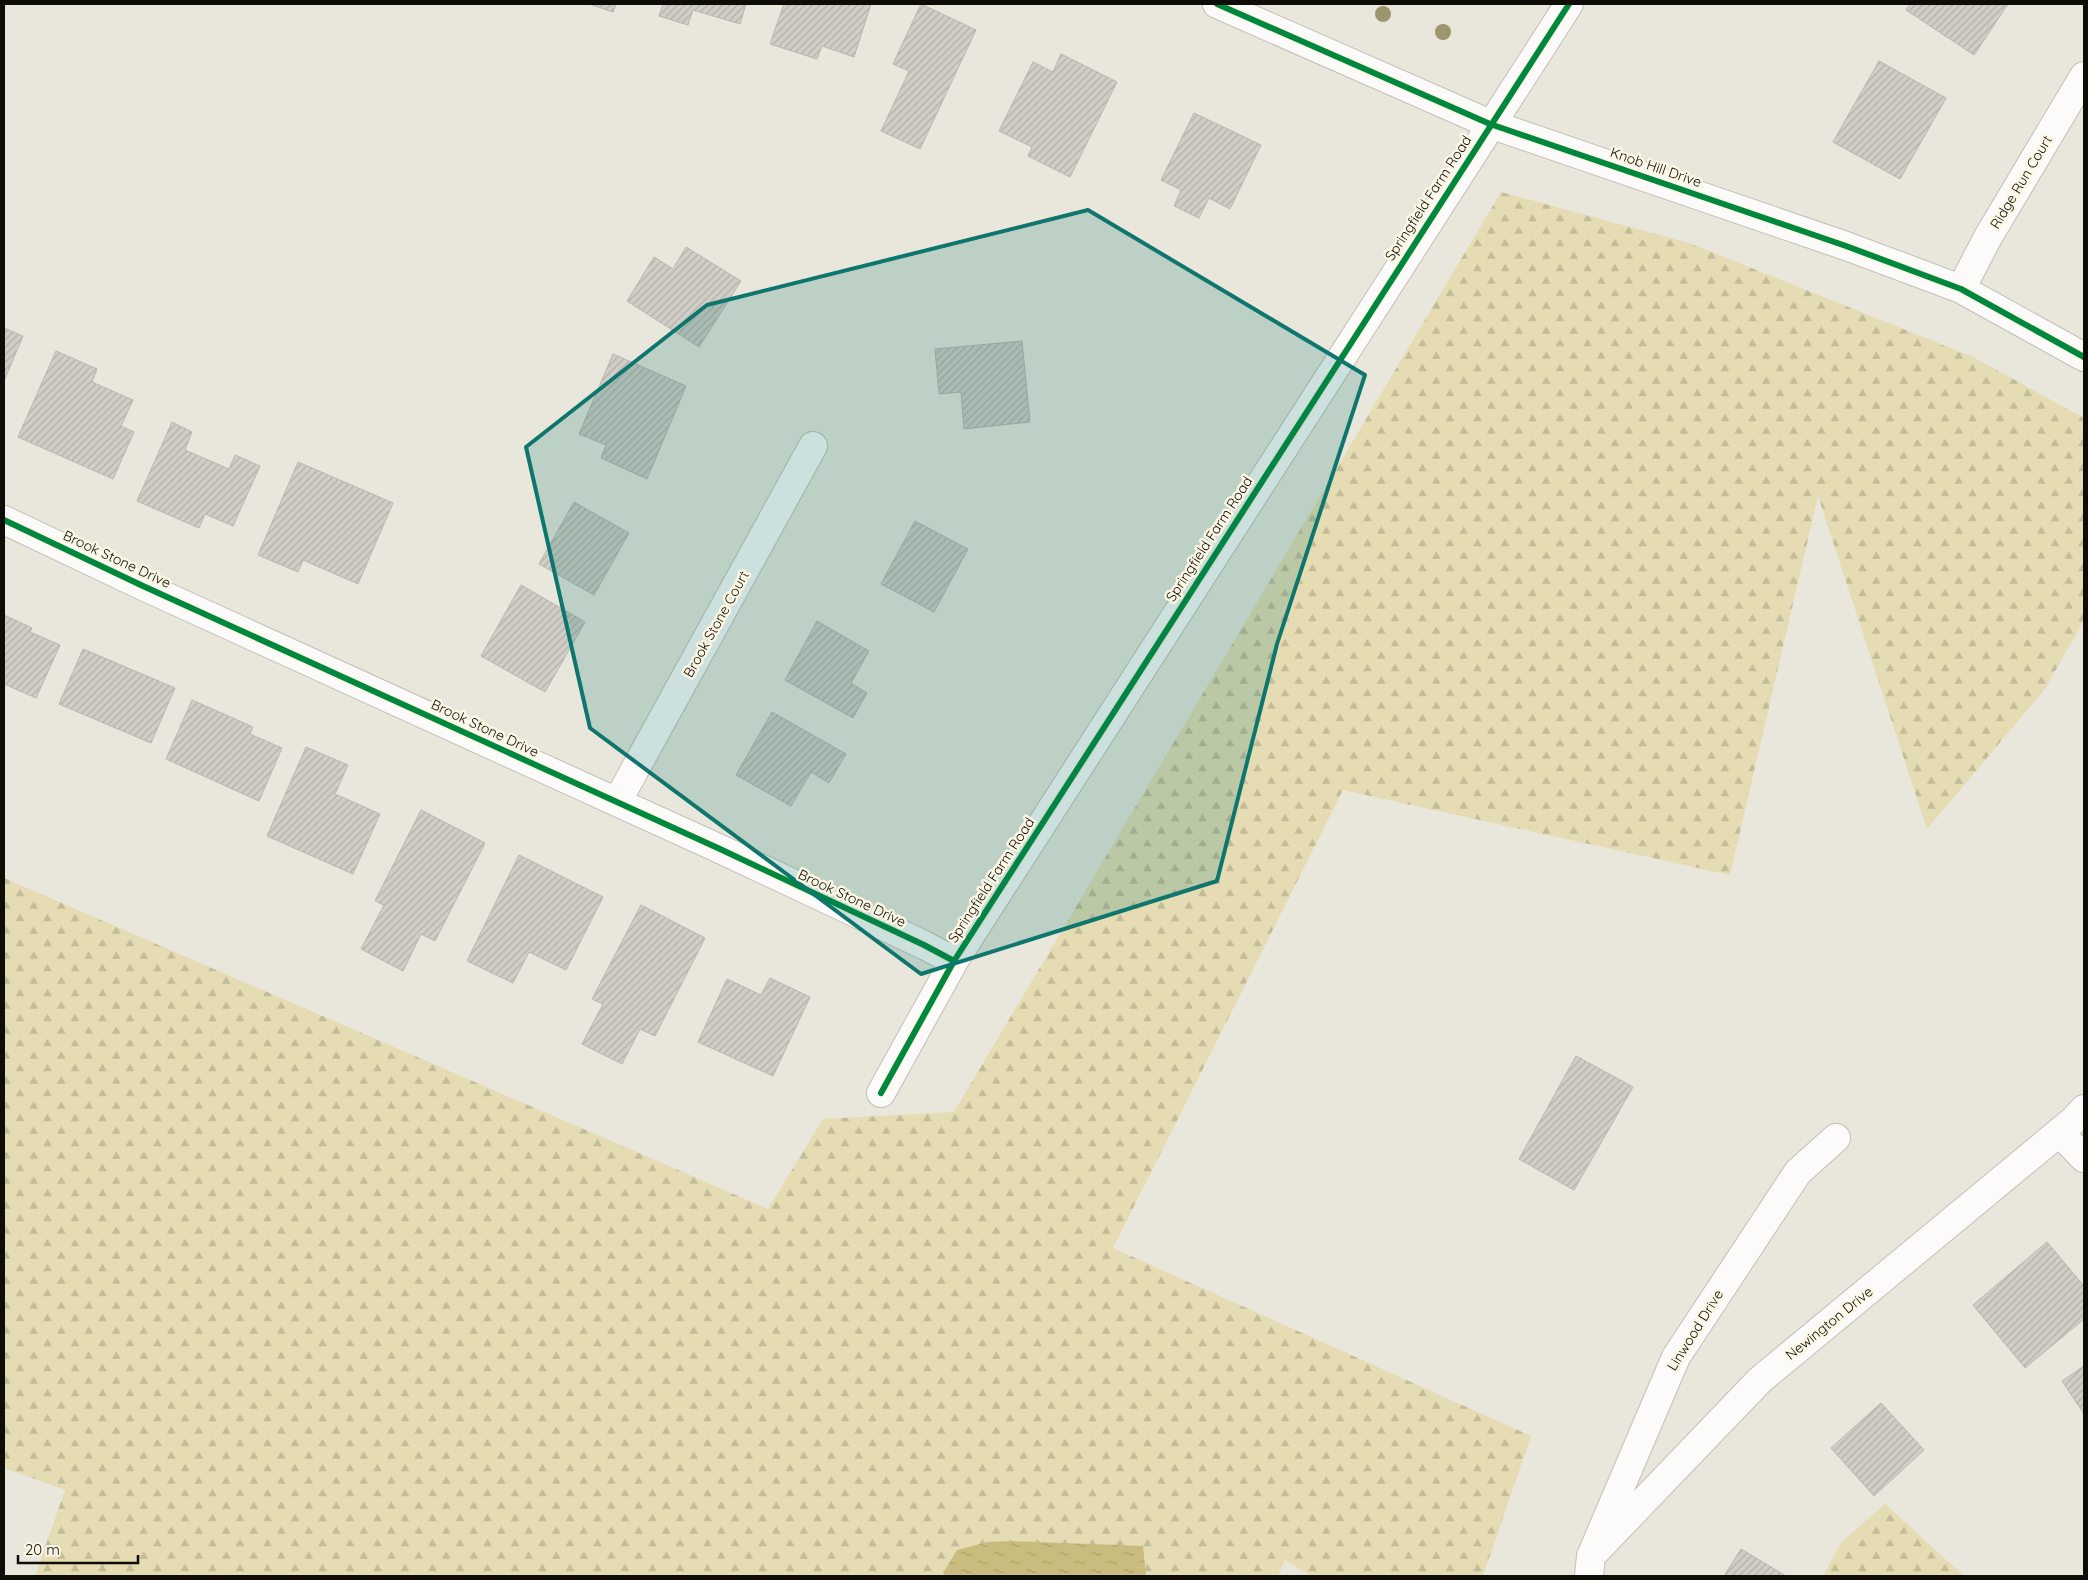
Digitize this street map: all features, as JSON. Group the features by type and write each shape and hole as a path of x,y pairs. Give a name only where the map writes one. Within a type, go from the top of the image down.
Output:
{"street":[{"name":"Knob Hill Drive","path":"1217,4 1490,124 1846,246 1961,289 2084,357"},
{"name":"Springfield Farm Road","path":"881,1093 954,961 1568,4"},
{"name":"Ridge Run Court","path":"1961,289 1988,237 2084,76"},
{"name":"Brook Stone Court","path":"617,802 813,446"},
{"name":"Brook Stone Drive","path":"4,520 720,848 954,961"},
{"name":"Newington Drive","path":"1590,1566 1760,1380 2059,1132 2084,1109"},
{"path":"2059,1132 2084,1158"},
{"name":"Linwood Drive","path":"1590,1566 1676,1357 1798,1172 1836,1138"}],"highlighted area":[{"path":"1088,210 1365,375 1277,644 1217,881 921,974 590,728 526,447 707,305"}],"green space":[{"path":"1501,192 1689,243 1973,357 2084,418 2084,620 2045,689 1927,829 1818,496 1730,875 1343,790 1113,1248 1531,1436 1483,1576 1311,1576 1285,1560 1278,1576 35,1576 65,1490 4,1468 4,878 768,1209 823,1119 954,1112"},
{"path":"1885,1504 1964,1576 1823,1576 1841,1543"}],"water":[{"path":"1012,1541 1143,1546 1146,1576 945,1576 943,1573 957,1550 988,1542"}],"building":[{"path":"589,4 616,4 613,12"},
{"path":"663,4 746,4 740,24 693,10 688,25 659,16"},
{"path":"784,4 871,4 854,57 822,46 817,59 770,44"},
{"path":"921,4 976,30 920,149 881,131 909,71 893,64"},
{"path":"1910,4 2008,4 1974,55 1906,10"},
{"path":"1061,54 1117,82 1070,177 1028,156 1032,147 999,131 1033,62 1053,72"},
{"path":"1879,61 1946,98 1900,179 1833,142"},
{"path":"1194,113 1261,145 1230,209 1209,198 1199,218 1174,206 1181,190 1161,180"},
{"path":"686,247 741,281 699,347 627,301 654,257 673,269"},
{"path":"4,328 23,336 4,381"},
{"path":"1022,341 1030,422 964,429 961,392 939,394 935,349"},
{"path":"56,351 97,369 92,382 133,400 121,426 134,432 113,479 18,437"},
{"path":"613,354 686,386 647,479 601,458 606,445 579,434"},
{"path":"172,422 192,432 185,450 229,469 235,455 260,466 233,526 205,514 199,528 137,501"},
{"path":"298,462 393,503 358,584 303,560 298,572 258,555"},
{"path":"574,502 629,533 594,595 539,564"},
{"path":"915,521 968,549 934,612 881,584"},
{"path":"521,585 585,622 545,692 481,656"},
{"path":"4,615 32,628 30,632 60,645 36,698 4,684"},
{"path":"817,621 869,651 851,683 867,693 853,718 785,680"},
{"path":"83,649 175,688 151,743 59,704"},
{"path":"192,700 253,727 250,734 282,748 259,801 166,759"},
{"path":"772,712 846,754 829,783 811,772 791,806 736,775"},
{"path":"306,747 348,765 335,794 380,814 353,874 267,836"},
{"path":"421,810 485,843 435,941 421,934 403,971 361,949 384,905 375,901"},
{"path":"519,855 603,897 566,970 529,952 513,983 467,961"},
{"path":"641,905 705,938 655,1036 640,1029 622,1064 582,1044 603,1004 592,999"},
{"path":"770,978 810,997 773,1076 698,1042 727,979 761,995"},
{"path":"1576,1056 1633,1087 1574,1190 1519,1159"},
{"path":"2047,1242 2084,1286 2084,1319 2025,1368 1973,1305"},
{"path":"2084,1366 2084,1414 2062,1381"},
{"path":"1881,1403 1924,1450 1874,1496 1831,1448"},
{"path":"1741,1549 1786,1576 1724,1576"}],"cycle path":[{"path":"1217,4 1490,124 1846,246 1961,289 2084,357"},
{"path":"881,1093 954,961 1569,4"},
{"path":"4,520 143,586 720,849 954,961"}]}
